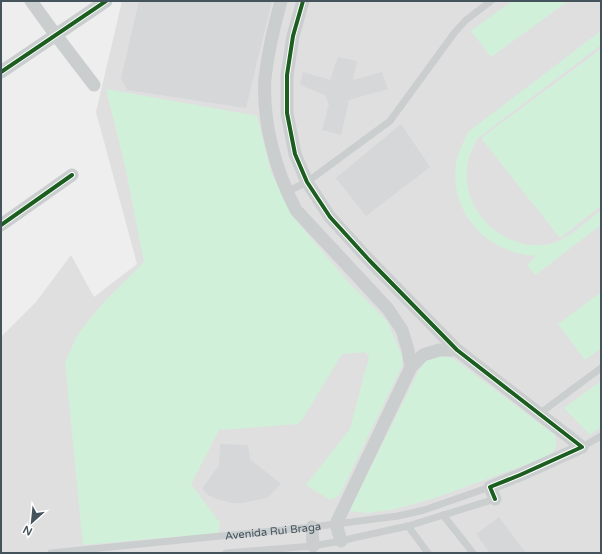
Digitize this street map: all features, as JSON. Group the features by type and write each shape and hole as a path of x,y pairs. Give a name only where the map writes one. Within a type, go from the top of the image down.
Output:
{"street":[{"path":"31,1 94,85"},
{"path":"1,72 55,34 106,1"},
{"path":"281,1 271,40 265,79 266,120 286,192 296,210 388,309 402,330 411,367"},
{"path":"303,1 293,36 287,75 287,114 295,154 307,182 330,217 369,260 457,350 582,447"},
{"path":"1,225 72,175"},
{"path":"341,541 336,524 411,367 423,355 439,350 457,350"},
{"name":"Avenida Rui Braga","path":"493,493 520,475 582,447"},
{"path":"312,527 313,546"}],"lane":[{"path":"286,192 307,182 390,121 455,32 466,20 491,1"},
{"path":"539,414 601,368"},
{"name":"Avenida Rui Braga","path":"582,447 601,436"},
{"name":"Avenida Rui Braga","path":"51,553 312,527 398,516 493,493"},
{"name":"Avenida Rui Braga","path":"226,553 313,546 408,526 444,515 493,493"},
{"path":"444,515 474,553"},
{"path":"408,526 428,553"}],"shaded area":[{"path":"122,1 601,1 601,553 1,553 1,337 36,302 71,255 94,297 137,264 96,112"}],"green space":[{"path":"512,1 568,1 491,57 471,31"},
{"path":"601,31 601,45 478,138 468,160 467,184 472,200 479,214 490,226 503,236 517,242 533,245 557,242 577,230 601,210 601,225 535,275 527,265 536,256 502,248 488,239 476,228 466,215 459,200 456,183 456,165 458,156 469,131"},
{"path":"601,49 601,206 560,238 481,138"},
{"path":"106,89 257,116 271,172 293,217 348,282 387,321 402,356 402,366 339,496 330,500 306,485 350,429 369,357 366,352 342,354 302,420 298,424 219,430 191,484 220,523 219,533 83,545 65,362 78,334 102,304 144,262 125,166"},
{"path":"601,292 601,348 585,360 558,324"},
{"path":"440,355 454,359 555,435 556,445 554,450 547,457 438,497 391,510 368,513 349,511 419,370 428,359"},
{"path":"601,381 601,427 590,435 564,408"}],"building":[{"path":"139,1 272,1 246,108 127,90 121,78"},
{"path":"338,57 357,61 353,80 382,72 388,89 349,100 341,135 322,130 329,104 325,95 300,85 303,72 330,80"},
{"path":"401,124 430,167 366,216 336,178"},
{"path":"220,444 248,445 250,459 281,484 267,498 242,503 231,503 208,495 202,489 219,465"},
{"path":"499,517 526,553 490,553 476,534"}],"cycle path":[{"path":"1,72 106,1"},
{"path":"303,1 293,36 287,75 287,113 295,154 307,182 330,217 369,260 457,350 582,447 490,487 495,499"},
{"path":"1,225 72,175"}]}
